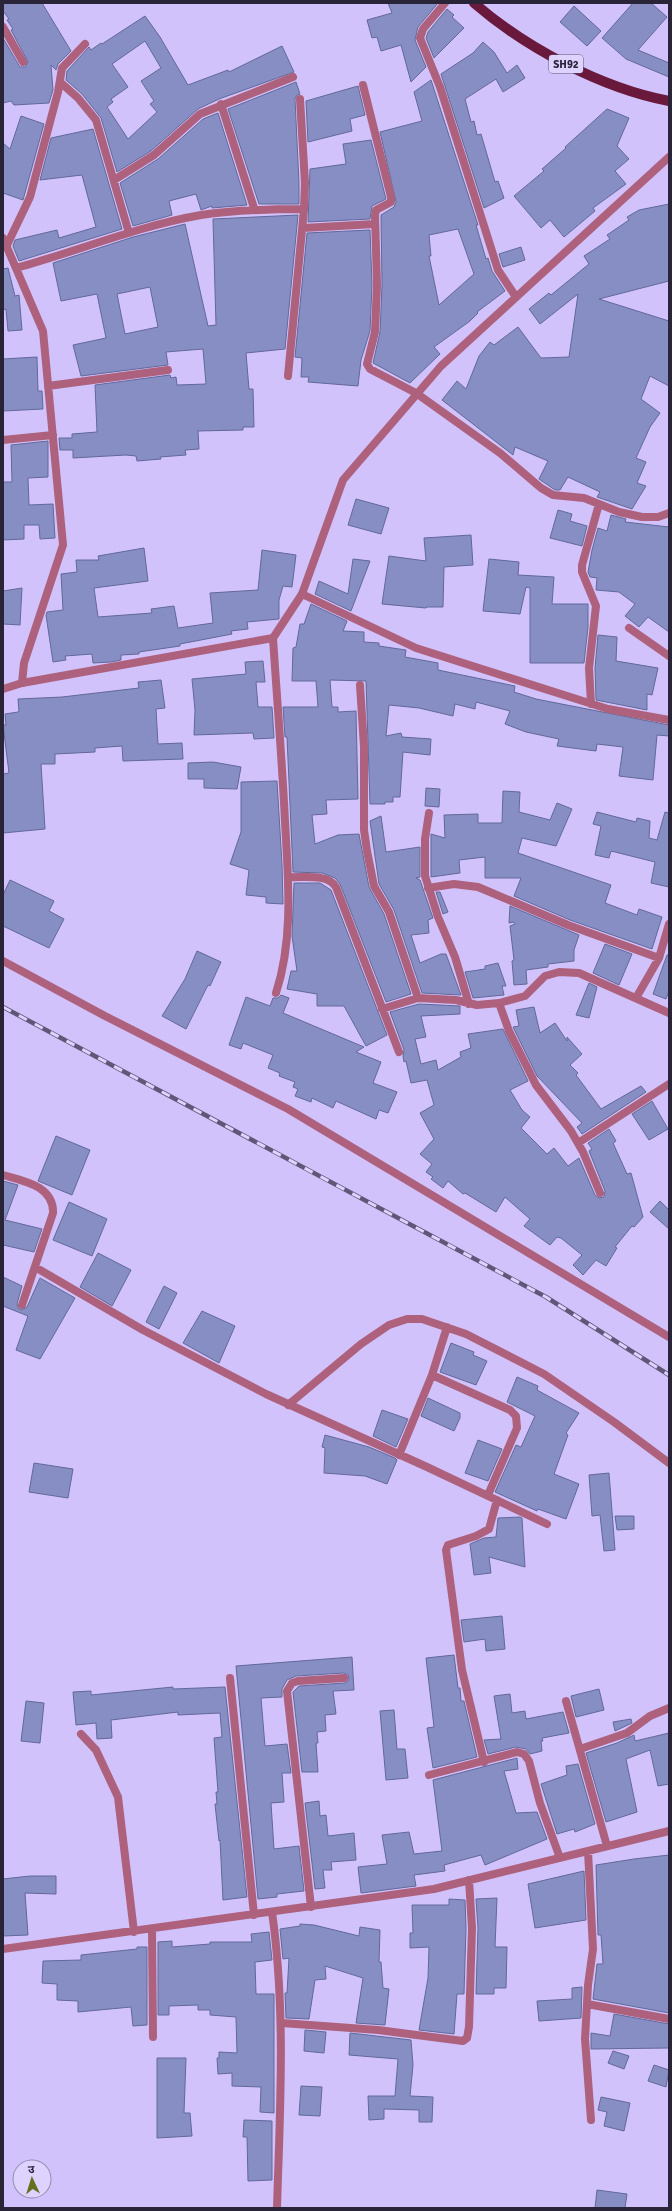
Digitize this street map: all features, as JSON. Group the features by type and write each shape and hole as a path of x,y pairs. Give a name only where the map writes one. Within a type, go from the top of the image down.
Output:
{"main road":[{"name":"SH92","path":"474,3 523,39 565,63 616,86 669,101"}],"street":[{"path":"445,3 423,29 420,38 440,87 498,270 516,297"},
{"path":"3,27 23,62"},
{"path":"22,683 24,663 63,545 43,331 5,242 30,197 64,63 85,44"},
{"path":"114,180 154,155 200,114 221,104 293,77"},
{"path":"60,82 78,98 96,120 129,233"},
{"path":"363,86 391,197 388,205 376,210 377,285 375,332 367,364 370,369 416,393 500,453 541,488 553,495 584,498 619,512 642,517 658,517 669,514"},
{"path":"288,376 303,228 306,182 300,99"},
{"path":"221,104 254,208"},
{"path":"276,993 282,974 285,947 288,878 273,638 302,594 343,480 416,393 441,366 669,157"},
{"path":"16,268 69,253 129,233 201,215 254,208 304,209"},
{"path":"303,228 375,224"},
{"path":"48,386 168,370"},
{"path":"3,440 53,435"},
{"path":"591,704 589,668 596,606 582,572 582,565 600,504"},
{"path":"302,594 416,648 608,709 669,720"},
{"path":"629,628 669,656"},
{"path":"3,689 22,683 273,638"},
{"path":"360,686 364,747 364,830 367,851 374,886 389,912 418,998"},
{"path":"429,813 424,859 428,888 438,917 455,957 469,1004"},
{"path":"288,878 324,879 333,881 399,1052"},
{"path":"428,888 454,884 478,887 568,925 659,958"},
{"path":"636,998 659,958 669,924"},
{"path":"3,962 105,1016 288,1109 669,1338"},
{"path":"382,1009 418,998 456,1000 469,1004 487,1005 499,1003 525,996 544,976 559,972 579,973 669,1013"},
{"path":"499,1003 509,1031 536,1085 571,1131 578,1143 600,1193"},
{"path":"578,1143 669,1084"},
{"path":"3,1175 40,1188 51,1199 53,1213 22,1305"},
{"path":"35,1267 143,1330 288,1405 488,1495 547,1524"},
{"path":"288,1405 360,1344 389,1325 408,1319 422,1319 466,1334 544,1374 614,1422 669,1463"},
{"path":"399,1455 432,1375 447,1327"},
{"path":"432,1375 510,1410 516,1416 517,1428 488,1495"},
{"path":"484,1762 462,1670 446,1550 448,1545 476,1536 489,1528 497,1500"},
{"path":"230,1678 254,1915"},
{"path":"311,1907 287,1692 292,1684 298,1681 344,1678"},
{"path":"566,1701 607,1846"},
{"path":"580,1749 627,1732 650,1716 669,1708"},
{"path":"81,1734 96,1750 118,1797 134,1932"},
{"path":"430,1775 484,1762 517,1752 524,1754 529,1761 540,1802 560,1858"},
{"path":"3,1949 152,1930 434,1889 669,1831"},
{"path":"588,1851 593,1949 585,2039 591,2120"},
{"path":"282,2022 378,2030 463,2041 467,2038 469,2027 472,1928 469,1880"},
{"path":"272,1912 279,1962 282,2022 277,2208"},
{"path":"152,1930 152,2037"},
{"path":"587,2004 669,2019"}],"building":[{"path":"3,3 42,3 71,51 58,64 56,70 51,65 53,90 49,103 14,105 11,101 3,103 3,38 20,67 25,67 28,62 11,30 13,29 7,20 9,19 3,11"},
{"path":"388,3 438,3 418,27 415,40 426,67 411,82 401,45 381,51 377,37 372,38 367,20 392,13"},
{"path":"633,3 651,3 667,17 638,50 669,63 669,77 626,59 602,38"},
{"path":"574,6 601,31 587,46 560,22"},
{"path":"447,9 454,15 452,17 464,28 434,58 426,38 428,32"},
{"path":"145,16 160,37 188,85 228,70 229,72 282,46 294,72 219,99 198,109 151,151 117,172 101,118 82,94 66,80 67,71 89,47 91,50 101,43 102,44","holes":["145,41 161,68 141,81 154,101 150,104 157,112 128,139 107,107 113,102 111,99 128,87 112,64"]},
{"path":"483,42 494,52 507,73 517,65 525,78 503,92 496,79 465,99 471,122 474,121 477,135 481,134 495,182 498,181 504,198 484,208 441,74 473,53"},
{"path":"431,80 478,225 476,225 486,259 488,258 492,271 505,291 477,312 478,313 470,321 434,347 440,354 410,383 373,363 380,332 382,285 381,215 394,207 396,202 380,132 422,121 414,92","holes":["458,229 474,274 439,305 429,256 431,256 429,235"]},
{"path":"296,82 300,94 297,95 295,99 299,204 259,204 228,109"},
{"path":"358,86 365,115 350,119 352,131 308,142 306,101"},
{"path":"607,109 629,118 617,146 629,159 615,171 626,184 593,208 595,211 564,237 550,220 541,228 514,196 544,171 542,169"},
{"path":"218,113 247,205 212,208 212,206 201,210 196,194 169,201 172,215 133,226 120,183 158,159 203,119"},
{"path":"21,116 44,124 23,200 3,193 3,143 10,149"},
{"path":"93,129 122,229 19,261 13,246 15,240 57,230 59,238 96,227 82,175 40,180 51,138"},
{"path":"371,140 386,199 372,206 370,219 308,222 310,169 346,164 343,144"},
{"path":"669,204 669,281 599,299 669,321 669,386 650,376 641,399 660,413 650,427 636,458 646,462 637,483 646,486 632,509 597,497 600,492 568,477 560,490 555,490 539,479 548,461 515,447 513,455 442,400 457,381 466,389 479,356 490,342 494,345 518,327 541,358 569,357 578,294 540,324 529,309 549,293 551,295 589,264 584,256 610,239 607,235 629,220 627,217 639,210"},
{"path":"298,215 285,349 246,353 249,389 253,389 254,427 243,427 243,430 198,431 199,449 185,450 186,455 160,457 161,459 137,461 136,456 126,455 73,458 73,450 60,450 59,438 72,438 72,434 97,432 95,385 170,375 171,378 176,377 177,385 206,384 203,349 166,352 168,365 81,376 73,345 106,338 97,294 61,301 53,263 133,237 185,224 208,326 216,325 213,219","holes":["150,287 158,327 125,334 117,294"]},
{"path":"370,230 372,285 370,331 361,360 358,386 308,382 309,377 301,377 302,358 295,357 307,233"},
{"path":"521,247 525,260 503,267 499,254"},
{"path":"8,268 15,296 19,295 22,330 8,331 6,309 3,310 3,269"},
{"path":"37,357 38,391 42,391 43,409 3,411 3,359"},
{"path":"48,441 48,477 28,478 29,505 53,504 55,538 40,539 39,525 24,525 24,539 3,540 3,482 12,482 11,445"},
{"path":"356,499 389,508 381,534 348,525"},
{"path":"558,510 572,514 570,521 587,526 582,546 550,538"},
{"path":"611,515 626,519 625,522 669,527 669,632 648,617 639,627 625,616 635,604 619,592 596,590 597,578 590,577 588,572 592,550 598,528 607,531"},
{"path":"471,535 473,565 444,567 443,607 426,608 382,604 389,556 426,561 424,538"},
{"path":"144,548 148,581 94,588 98,617 152,613 151,609 174,606 178,628 213,623 210,593 258,590 262,550 296,555 292,587 283,586 279,600 279,619 247,622 248,629 231,631 232,634 180,644 180,646 139,652 139,654 121,655 121,660 111,662 93,663 92,654 65,656 66,660 53,662 46,615 47,612 63,610 61,574 77,572 76,560 99,560 98,556"},
{"path":"353,559 370,561 351,611 315,594 319,581 348,594"},
{"path":"489,559 519,562 518,575 554,577 552,604 588,604 588,627 584,663 530,663 530,588 526,587 520,614 483,611"},
{"path":"22,588 20,625 3,624 3,591"},
{"path":"311,604 347,621 343,631 364,632 364,642 379,643 379,646 406,650 405,657 438,663 438,670 515,686 514,692 536,699 669,725 669,736 657,735 653,780 619,776 623,747 597,744 596,751 557,746 559,739 526,732 505,724 510,711 476,702 475,709 455,704 453,716 419,708 389,705 386,736 401,733 402,737 431,739 430,755 403,752 400,797 393,797 393,802 385,802 385,804 370,804 366,681 330,680 332,707 338,707 338,712 356,711 358,799 326,800 327,814 312,815 315,844 338,835 359,834 369,887 384,914 411,994 386,1002 340,884 335,878 322,873 293,872 287,737 285,737 283,707 318,707 316,681 292,681 293,648 296,647 300,624 304,624"},
{"path":"598,635 617,637 616,661 658,668 652,695 647,694 647,710 596,700 595,668"},
{"path":"263,661 265,682 256,682 258,707 272,707 274,738 254,739 253,733 194,735 195,710 192,679 246,674 245,662"},
{"path":"161,680 165,708 156,709 158,744 182,743 183,759 123,761 122,746 95,748 95,752 55,754 55,764 41,764 45,829 3,833 3,774 9,773 3,725 6,725 5,714 19,711 18,699 62,697 139,688 138,682"},
{"path":"213,762 241,767 237,789 204,788 204,779 188,779 188,763"},
{"path":"277,781 283,904 266,903 266,897 246,895 249,870 230,864 241,832 241,782"},
{"path":"426,788 440,789 439,807 425,806"},
{"path":"503,791 520,792 519,812 550,820 557,803 572,809 556,846 522,838 518,853 611,885 605,903 637,915 639,909 662,917 652,949 570,920 514,896 521,878 485,878 485,857 459,860 460,873 431,877 431,834 445,838 444,815 478,814 478,823 502,823"},
{"path":"597,812 636,822 637,818 650,821 649,838 657,840 665,812 669,813 669,887 651,883 655,862 611,851 609,858 595,855 601,826 593,824"},
{"path":"381,816 386,852 420,847 420,877 416,878 420,880 433,918 428,920 429,933 411,935 420,963 441,954 446,954 461,995 422,993 394,910 379,884 370,821"},
{"path":"10,880 54,901 49,911 64,919 49,948 3,926 3,895"},
{"path":"294,883 320,883 331,890 387,1035 366,1046 344,1006 317,1006 317,994 287,989 291,971 297,971 292,936"},
{"path":"436,892 440,892 448,912 443,914"},
{"path":"510,906 579,935 574,950 574,961 548,964 548,967 526,970 527,984 514,985 512,961 514,960 510,926 515,924 514,922 509,923"},
{"path":"605,944 632,954 619,985 593,973"},
{"path":"197,951 221,962 210,986 208,985 186,1029 162,1016 185,979"},
{"path":"667,955 669,955 669,991 666,999 653,994"},
{"path":"498,963 506,986 502,986 504,995 473,998 465,972 485,969 485,966"},
{"path":"589,983 597,987 589,1018 576,1015"},
{"path":"281,995 289,998 283,1013 364,1047 356,1052 381,1062 373,1083 397,1092 388,1113 379,1110 376,1119 336,1101 333,1108 312,1098 311,1102 295,1096 298,1089 293,1087 295,1082 279,1076 280,1073 268,1068 273,1055 243,1043 241,1049 229,1045 246,997 270,1006 273,998 278,998"},
{"path":"419,1004 460,1006 460,1014 421,1016 426,1037 415,1039 421,1064 436,1060 438,1070 461,1057 460,1052 471,1048 468,1034 503,1029 528,1081 510,1090 522,1110 530,1117 521,1128 547,1154 554,1148 568,1166 579,1158 595,1195 599,1198 604,1197 605,1191 589,1151 592,1149 588,1143 609,1129 616,1141 613,1143 627,1174 631,1173 643,1217 634,1227 632,1226 615,1247 617,1248 606,1266 596,1260 583,1275 573,1265 582,1255 561,1238 557,1237 550,1245 524,1226 530,1219 505,1197 496,1212 465,1193 463,1194 448,1181 443,1188 431,1179 433,1177 426,1172 432,1164 420,1154 434,1139 420,1113 434,1105 427,1080 411,1083 406,1061 404,1062 404,1050 390,1012"},
{"path":"534,1007 540,1033 555,1023 567,1041 567,1037 582,1054 570,1065 578,1073 576,1075 601,1109 641,1086 646,1092 582,1134 577,1127 582,1123 537,1076 513,1027 519,1026 516,1010"},
{"path":"652,1101 668,1129 649,1140 632,1114"},
{"path":"56,1136 90,1150 72,1195 38,1181"},
{"path":"3,1181 18,1185 5,1220 42,1229 34,1252 3,1245"},
{"path":"660,1201 669,1210 669,1229 650,1212"},
{"path":"69,1202 107,1219 92,1256 53,1240"},
{"path":"98,1253 131,1270 112,1306 80,1287"},
{"path":"3,1277 22,1286 17,1304 18,1308 21,1310 27,1307 40,1278 75,1298 40,1359 16,1350 28,1316 3,1306"},
{"path":"164,1286 177,1293 159,1329 146,1322"},
{"path":"202,1311 235,1326 219,1363 183,1343"},
{"path":"451,1343 474,1352 473,1355 487,1361 476,1385 440,1372"},
{"path":"517,1377 538,1386 537,1390 579,1413 566,1433 568,1435 554,1474 579,1484 566,1519 538,1509 537,1511 495,1492 516,1445 521,1447 535,1416 507,1402"},
{"path":"428,1398 460,1413 460,1418 454,1431 421,1416"},
{"path":"382,1410 408,1419 396,1447 373,1436"},
{"path":"325,1435 369,1447 395,1458 397,1460 387,1484 365,1476 324,1473 325,1448 322,1447"},
{"path":"478,1440 502,1449 488,1481 465,1473"},
{"path":"34,1463 73,1469 68,1498 29,1492"},
{"path":"609,1473 615,1550 604,1551 600,1515 592,1516 589,1475"},
{"path":"615,1516 634,1516 634,1529 617,1530"},
{"path":"498,1518 522,1518 525,1567 489,1557 491,1573 474,1575 470,1544 484,1538 496,1537"},
{"path":"502,1616 505,1649 486,1651 485,1639 464,1642 461,1620"},
{"path":"454,1655 458,1688 460,1688 461,1701 464,1701 477,1757 433,1768 427,1728 434,1727 426,1658"},
{"path":"352,1657 354,1690 333,1691 336,1714 325,1715 326,1731 317,1732 318,1743 316,1743 318,1772 302,1772 293,1692 299,1686 345,1683 349,1680 348,1675 344,1673 296,1676 287,1680 282,1689 282,1697 261,1698 265,1746 287,1744 291,1773 282,1773 284,1802 271,1803 274,1849 299,1846 304,1891 277,1894 277,1897 258,1899 236,1666"},
{"path":"173,1687 173,1689 225,1687 247,1897 223,1900 220,1840 219,1841 215,1804 217,1804 216,1792 218,1792 214,1738 222,1737 220,1713 178,1715 178,1712 111,1720 112,1738 97,1739 96,1723 76,1725 73,1692 91,1691 91,1695"},
{"path":"599,1689 604,1710 576,1717 571,1696"},
{"path":"510,1694 512,1713 525,1711 526,1719 563,1712 569,1733 542,1738 542,1751 530,1754 526,1749 516,1747 488,1754 484,1740 501,1739 494,1696"},
{"path":"26,1701 44,1703 40,1743 21,1741"},
{"path":"394,1710 397,1749 405,1749 408,1778 386,1780 380,1711"},
{"path":"631,1719 632,1723 615,1731 613,1722"},
{"path":"669,1733 669,1784 658,1786 650,1750 626,1759 637,1812 606,1822 586,1753 617,1743 634,1735 635,1741"},
{"path":"517,1758 518,1769 504,1771 516,1813 537,1812 547,1839 485,1865 481,1855 444,1865 445,1871 414,1875 416,1886 361,1893 358,1867 387,1864 382,1835 409,1832 414,1854 442,1851 433,1780"},
{"path":"578,1764 595,1824 575,1832 574,1829 557,1834 541,1784 567,1775 566,1766"},
{"path":"319,1801 320,1816 326,1815 328,1836 354,1833 356,1860 331,1862 332,1870 323,1870 325,1888 315,1889 305,1803"},
{"path":"669,1855 669,2013 593,1999 597,1964 603,1964 601,1935 598,1935 596,1865"},
{"path":"584,1871 586,1920 535,1928 528,1884"},
{"path":"30,1876 56,1876 56,1894 25,1893 28,1935 3,1936 3,1879"},
{"path":"497,1898 495,1947 507,1947 506,1988 494,1988 494,1994 476,1994 478,1928 476,1899"},
{"path":"449,1899 465,1900 466,1928 464,1994 457,1994 454,2034 419,2030 428,1978 429,1947 410,1948 410,1933 413,1933 412,1905 449,1905"},
{"path":"300,1924 314,1925 359,1936 360,1927 380,1930 379,1962 381,1962 383,1988 389,1989 385,2025 356,2023 363,1978 325,1966 326,1979 315,1980 309,2019 286,2018 285,1993 287,1993 289,1958 283,1959 280,1929 300,1926"},
{"path":"269,1932 272,1960 255,1962 256,1994 274,1994 274,2113 260,2112 261,2087 232,2086 232,2073 218,2074 217,2058 219,2058 219,2052 237,2053 236,2017 210,2015 210,2010 198,2010 198,2005 169,2006 169,2015 158,2015 158,1942 172,1941 172,1947 210,1944 210,1942 252,1942 251,1934"},
{"path":"137,1947 147,1947 147,2025 133,2026 131,2007 78,2012 78,2001 57,2000 57,1984 42,1983 43,1961 81,1960 81,1955 137,1949"},
{"path":"582,1987 581,2018 539,2021 537,2001 572,1999 572,1988"},
{"path":"614,2014 669,2024 669,2048 591,2049 591,2033 610,2036"},
{"path":"305,2030 326,2032 324,2053 304,2051"},
{"path":"350,2033 411,2040 413,2065 410,2096 433,2097 432,2122 419,2122 419,2110 384,2109 384,2119 369,2120 368,2096 395,2096 398,2059 349,2055"},
{"path":"613,2051 629,2056 624,2069 608,2063"},
{"path":"157,2058 186,2058 184,2113 190,2113 192,2136 157,2138"},
{"path":"654,2065 669,2070 666,2087 648,2081"},
{"path":"301,2086 322,2087 320,2116 299,2115"},
{"path":"601,2097 630,2103 624,2131 604,2126 607,2112 598,2110"},
{"path":"244,2120 272,2121 272,2180 248,2181 247,2137 243,2137"},
{"path":"597,2190 627,2194 625,2208 595,2208"}],"railway":[{"path":"3,1007 546,1297 669,1375"}]}
